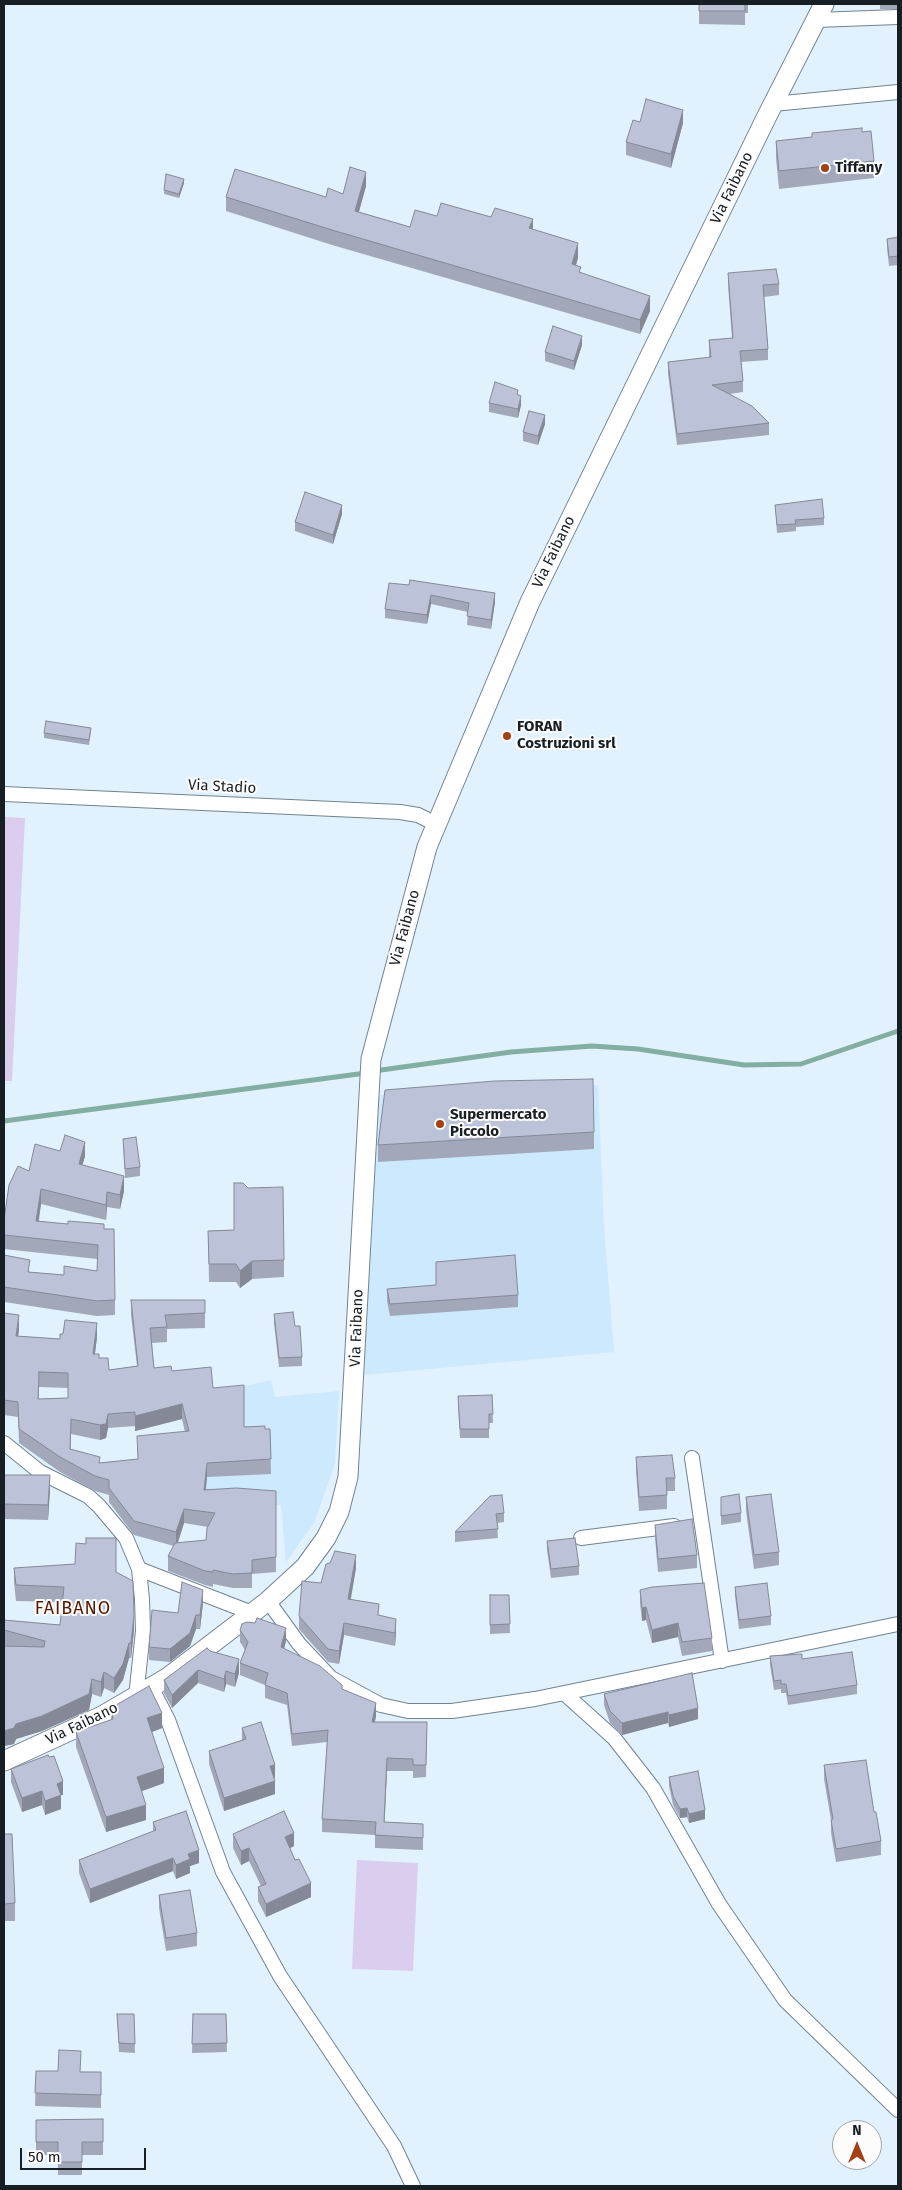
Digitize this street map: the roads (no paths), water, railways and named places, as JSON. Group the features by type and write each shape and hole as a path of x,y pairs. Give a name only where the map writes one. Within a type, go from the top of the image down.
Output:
{"street":[{"path":"820,12 898,17"},
{"name":"Via Faibano","path":"4,1761 102,1716 144,1692 252,1613 305,1567 326,1538 339,1512 348,1477 370,1059 427,847 530,602 773,104 820,12"},
{"path":"773,104 898,92"},
{"name":"Via Stadio","path":"4,794 400,812 418,815 436,824"},
{"path":"4,1443 40,1472 88,1496 126,1538 139,1569 144,1692 168,1720 223,1872 280,1976 394,2146 413,2186"},
{"path":"692,1458 722,1661"},
{"path":"580,1538 702,1522"},
{"path":"139,1569 252,1613"},
{"path":"268,1601 299,1644 331,1678 380,1705 408,1711 452,1711 564,1693 898,1624"},
{"path":"564,1693 614,1738 653,1788 719,1904 785,2000 898,2110"}],"waterway":[{"path":"374,1071 511,1052 592,1046 638,1049 744,1065 801,1064 898,1031"},
{"path":"4,1121 366,1073"}],"place":[{"name":"Tiffany","path":"825,168"},
{"name":"FORAN Costruzioni srl","path":"507,736"},
{"name":"Supermercato Piccolo","path":"440,1124"}],"district":[{"name":"FAIBANO","path":"73,1609"}]}
